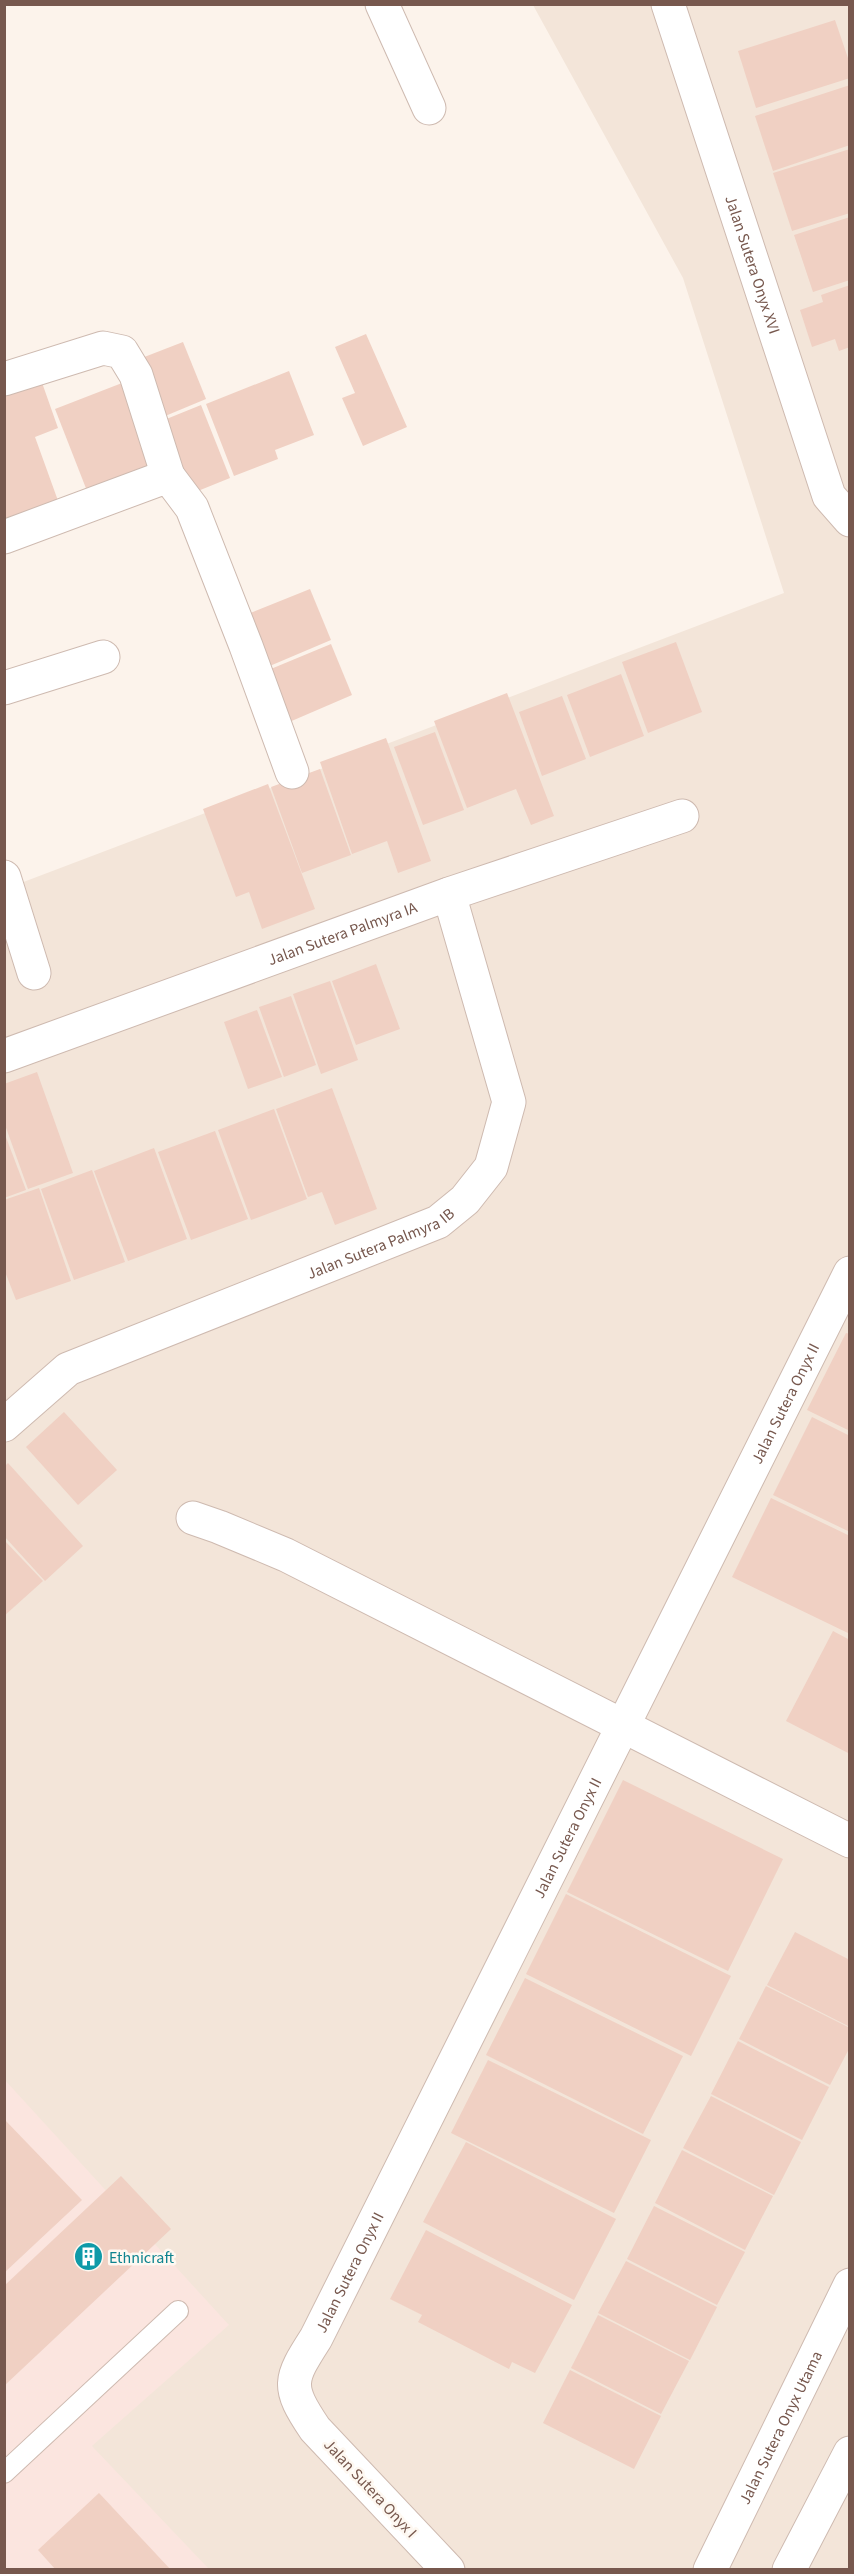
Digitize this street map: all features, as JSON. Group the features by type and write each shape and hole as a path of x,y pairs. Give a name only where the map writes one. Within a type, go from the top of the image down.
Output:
{"street":[{"path":"382,4 429,108"},
{"name":"Jalan Sutera Onyx XVI","path":"669,4 829,496 849,520"},
{"path":"4,379 103,348 122,352 136,375 168,476 192,508 292,772"},
{"path":"4,537 168,476"},
{"path":"4,688 103,657"},
{"name":"Jalan Sutera Palmyra IA","path":"4,1056 449,894 682,816"},
{"path":"4,877 34,973"},
{"name":"Jalan Sutera Palmyra IB","path":"4,1425 68,1369 438,1222 465,1200 491,1167 510,1102 449,894"},
{"name":"Jalan Sutera Onyx II","path":"298,2403 293,2385 297,2368 322,2327 849,1273"},
{"path":"193,1518 286,1555 849,1841"},
{"name":"Jalan Sutera Onyx Utama","path":"710,2570 849,2285"},
{"name":"Jalan Sutera Onyx I","path":"298,2403 315,2429 448,2570"},
{"path":"789,2570 849,2453"}],"lane":[{"path":"4,2473 178,2310"}],"shaded area":[{"path":"533,5 849,5 849,2569 5,2570 5,889 784,593 683,278"},
{"path":"4,2079 229,2325 92,2446 209,2569 5,2569"}],"building":[{"path":"835,20 850,64 850,78 756,108 738,51"},
{"path":"850,85 850,145 773,171 755,116"},
{"path":"850,149 850,213 792,231 773,173"},
{"path":"850,217 850,280 813,292 794,235"},
{"path":"850,285 850,347 839,351 835,339 812,347 800,310 823,302 821,295"},
{"path":"366,334 407,427 363,446 342,398 355,393 335,347"},
{"path":"183,342 206,399 158,419 134,361"},
{"path":"289,371 314,435 275,450 278,459 234,476 206,404"},
{"path":"40,377 58,428 35,437 61,509 4,529 4,390"},
{"path":"122,383 155,471 89,496 55,409"},
{"path":"201,405 230,478 188,495 159,422"},
{"path":"310,589 331,640 265,668 243,616"},
{"path":"676,642 702,712 648,733 622,662"},
{"path":"331,644 352,695 287,723 266,671"},
{"path":"621,674 644,736 590,757 567,695"},
{"path":"507,693 554,816 531,825 516,789 467,808 434,721"},
{"path":"562,696 586,759 542,776 519,712"},
{"path":"435,732 464,810 423,825 394,747"},
{"path":"386,738 431,861 398,873 387,841 352,854 320,762"},
{"path":"320,769 351,855 302,873 271,787"},
{"path":"268,784 315,909 262,929 249,892 236,897 203,809"},
{"path":"376,964 400,1029 356,1045 332,981"},
{"path":"330,981 358,1060 321,1074 293,994"},
{"path":"291,996 316,1065 284,1077 259,1007"},
{"path":"257,1010 282,1077 248,1089 224,1022"},
{"path":"37,1072 73,1173 28,1189 4,1122 4,1084"},
{"path":"332,1088 377,1209 335,1225 322,1192 308,1197 276,1109"},
{"path":"274,1109 307,1199 251,1220 218,1130"},
{"path":"215,1131 248,1219 191,1240 158,1152"},
{"path":"4,1132 26,1190 4,1198"},
{"path":"154,1148 187,1239 128,1261 94,1171"},
{"path":"92,1170 125,1262 74,1280 41,1189"},
{"path":"39,1188 71,1281 16,1300 4,1269 4,1200"},
{"path":"846,1333 850,1334 850,1431 807,1410"},
{"path":"64,1412 117,1470 78,1505 26,1447"},
{"path":"812,1417 850,1436 850,1532 773,1495"},
{"path":"8,1463 83,1546 45,1581 4,1536 4,1467"},
{"path":"771,1498 850,1536 850,1634 732,1577"},
{"path":"4,1540 43,1581 4,1616"},
{"path":"833,1631 850,1640 850,1754 786,1721"},
{"path":"623,1780 783,1859 728,1971 567,1892"},
{"path":"566,1894 731,1976 691,2056 526,1974"},
{"path":"795,1932 850,1960 850,2027 767,1985"},
{"path":"525,1978 683,2056 643,2134 486,2055"},
{"path":"766,1986 850,2028 850,2047 830,2085 739,2039"},
{"path":"738,2041 829,2087 802,2140 711,2094"},
{"path":"488,2060 651,2140 614,2213 451,2133"},
{"path":"711,2096 801,2142 774,2195 683,2148"},
{"path":"4,2119 82,2200 4,2273"},
{"path":"466,2142 616,2219 574,2300 423,2222"},
{"path":"682,2150 773,2196 745,2250 655,2203"},
{"name":"Ethnicraft","path":"121,2176 171,2229 4,2386 4,2286"},
{"path":"654,2206 745,2252 717,2305 627,2259"},
{"path":"426,2230 572,2305 535,2373 512,2362 509,2369 418,2322 422,2315 390,2299"},
{"path":"626,2261 717,2307 690,2360 598,2313"},
{"path":"598,2315 689,2361 661,2414 571,2368"},
{"path":"570,2370 661,2416 634,2469 543,2423"},
{"path":"99,2493 171,2570 56,2570 38,2550"}],"place":[{"name":"Ethnicraft","path":"88,2257"}]}
